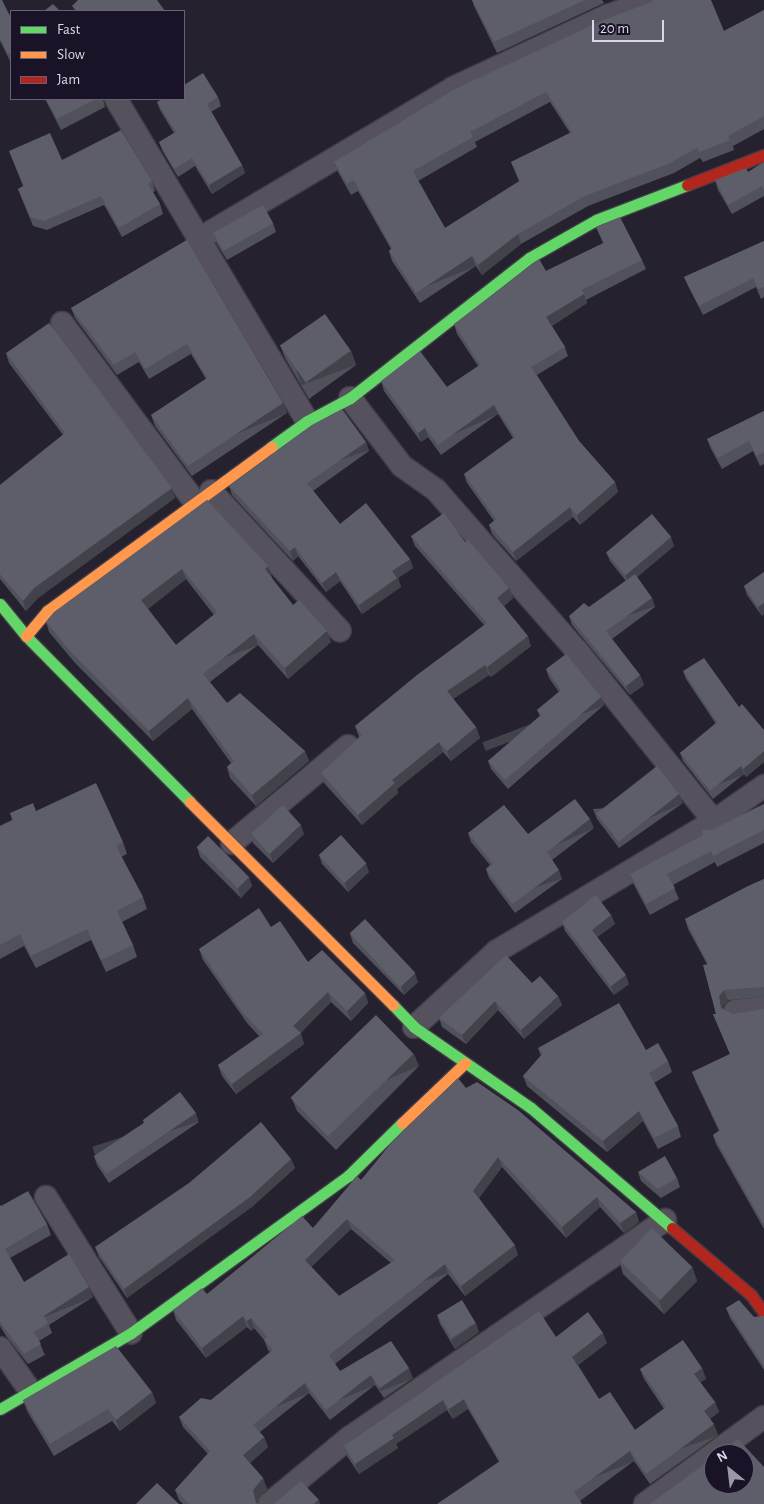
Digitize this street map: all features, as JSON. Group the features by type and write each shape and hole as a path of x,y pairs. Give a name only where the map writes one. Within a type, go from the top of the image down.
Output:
{"street":[{"path":"199,239 453,88 607,16 651,0"},
{"path":"117,100 307,421"},
{"path":"26,636 46,611 307,421 350,398 529,258 596,220 764,155"},
{"path":"62,324 203,496 340,631"},
{"path":"350,398 402,466 436,490 578,652 714,821"},
{"path":"0,604 26,636 414,1026 531,1108 751,1295 764,1313"},
{"path":"232,843 348,746"},
{"path":"414,1026 497,950 714,821 764,786"},
{"path":"736,1011 764,1008"},
{"path":"0,1409 132,1333 348,1176 465,1063"},
{"path":"46,1197 132,1333"},
{"path":"269,1504 350,1438 665,1220"},
{"path":"0,1348 31,1392"},
{"path":"645,1504 764,1418"}],"building":[{"path":"0,0 2,0 10,16 10,53 8,54 0,38"},
{"path":"78,0 157,0 164,10 75,10 72,6"},
{"path":"472,0 585,0 494,42"},
{"path":"653,0 711,0 724,31 764,10 764,116 728,136 730,140 699,152 697,148 670,163 585,196 518,234 478,265 472,256 416,293 389,251 392,248 354,180 347,184 334,162 455,89 608,18","holes":["546,92 572,132 511,162 520,181 445,228 413,171 473,137 470,132"]},
{"path":"53,4 59,10 45,10"},
{"path":"203,73 218,97 207,104 242,165 209,185 192,158 174,169 159,142 176,132 157,102 160,100 185,100 185,84"},
{"path":"47,100 94,100 57,119"},
{"path":"121,130 152,181 148,184 160,204 119,228 101,196 44,221 30,217 18,189 24,186 9,151 50,133 62,160"},
{"path":"764,162 764,190 762,186 728,205 715,180 746,168 748,172"},
{"path":"263,205 273,223 223,251 213,233"},
{"path":"620,217 642,260 581,290 584,294 546,317 565,347 531,367 579,441 615,482 577,515 570,507 513,552 489,525 496,519 464,474 515,437 494,405 438,445 425,428 418,433 381,381 420,351 447,387 480,365 454,324 539,259 546,271 604,243 596,227"},
{"path":"187,240 283,403 188,466 151,415 207,378 187,344 145,369 135,352 114,365 71,308"},
{"path":"764,241 764,287 758,289 753,278 699,306 684,277"},
{"path":"325,314 351,351 306,382 280,346"},
{"path":"49,323 172,488 34,588 23,601 0,574 0,485 65,433 6,353"},
{"path":"342,409 366,442 307,483 340,524 366,503 410,559 392,571 397,578 359,605 336,572 322,583 295,547 290,551 229,486 312,425"},
{"path":"764,411 764,452 756,456 749,441 718,458 707,439"},
{"path":"207,500 268,566 265,569 293,605 299,600 327,631 285,668 254,634 203,674 227,703 240,693 305,751 252,795 227,767 234,761 188,698 149,731 72,653 46,622 54,612","holes":["182,569 217,612 176,645 141,600"]},
{"path":"444,513 465,542 468,540 509,588 497,598 528,636 487,667 485,665 447,691 476,727 447,751 439,742 392,780 395,783 358,815 321,773 362,735 355,726 417,675 487,623 411,536"},
{"path":"652,514 671,537 625,576 606,553"},
{"path":"764,572 764,603 758,607 744,586"},
{"path":"635,574 652,598 606,631 640,675 626,686 569,616 584,603 589,607"},
{"path":"566,654 601,697 505,780 488,761 541,715 537,710 561,690 546,669"},
{"path":"704,658 739,707 742,704 764,730 764,751 743,769 741,766 710,791 680,753 717,722 683,671"},
{"path":"657,766 679,794 618,842 596,813"},
{"path":"96,783 123,842 116,846 143,897 117,911 133,945 101,960 87,929 31,956 20,934 0,945 0,826 13,820 10,813 33,803 36,811"},
{"path":"575,799 590,819 547,852 559,870 512,904 486,869 493,864 468,833 504,805 528,834"},
{"path":"764,804 764,830 713,856 711,851 667,874 675,888 646,904 630,874 703,835 702,830 711,830"},
{"path":"283,805 301,825 269,854 251,834"},
{"path":"341,835 366,863 344,883 319,855"},
{"path":"208,836 249,877 238,888 197,847"},
{"path":"764,879 764,987 724,990 719,996 721,1008 733,1014 764,1009 763,1223 713,1135 720,1130 692,1072 730,1054 713,1014 716,1014 703,965 708,964 685,919"},
{"path":"596,895 611,915 592,930 626,975 611,986 562,922"},
{"path":"259,908 271,927 280,921 308,962 322,950 365,993 347,1011 328,992 293,1026 301,1033 232,1084 218,1065 263,1034 243,1013 199,949"},
{"path":"365,919 415,973 400,987 350,933"},
{"path":"506,955 532,983 540,976 558,996 521,1030 495,1001 462,1035 439,1018"},
{"path":"619,1003 646,1050 658,1043 668,1061 649,1073 678,1126 654,1138 639,1111 603,1141 523,1076 543,1053 538,1048"},
{"path":"376,1015 414,1054 328,1137 290,1098"},
{"path":"458,1078 466,1088 477,1082 518,1110 636,1212 620,1223 597,1197 562,1227 498,1157 473,1191 515,1245 461,1286 445,1264 329,1355 340,1371 391,1341 409,1368 380,1388 371,1375 326,1410 305,1383 253,1425 264,1437 243,1455 263,1478 253,1490 256,1503 259,1504 190,1504 175,1490 210,1451 179,1417 201,1398 211,1400 273,1350 264,1340 267,1337 251,1318 247,1321 243,1316 202,1348 173,1310 202,1288 207,1294 302,1216 313,1228 357,1176 361,1180 392,1142","holes":["347,1219 395,1260 339,1296 305,1260"]},
{"path":"180,1092 196,1113 106,1174 94,1156 144,1123 143,1120"},
{"path":"261,1122 291,1159 250,1197 124,1289 95,1247 189,1183"},
{"path":"665,1156 677,1178 658,1189 638,1172"},
{"path":"28,1191 47,1224 5,1249 24,1282 69,1254 89,1287 44,1316 48,1323 34,1332 41,1344 24,1354 0,1322 0,1205"},
{"path":"652,1228 692,1267 660,1300 620,1261"},
{"path":"462,1300 476,1323 451,1338 437,1315"},
{"path":"739,1300 754,1317 764,1316 764,1366 726,1308"},
{"path":"539,1311 556,1337 588,1312 603,1333 572,1357 599,1399 610,1392 635,1430 666,1407 640,1369 683,1340 702,1368 694,1374 715,1402 704,1411 714,1424 646,1474 630,1451 574,1492 582,1504 437,1504 500,1461 464,1399 449,1409 443,1400 392,1435 394,1438 355,1464 344,1446"},
{"path":"116,1346 152,1392 116,1420 108,1409 50,1444 23,1400"},
{"path":"738,1439 743,1444 731,1444"},
{"path":"754,1456 764,1467 764,1504 650,1504 704,1464 704,1494 754,1494"},
{"path":"301,1481 319,1500 314,1504 274,1504"},
{"path":"157,1483 179,1504 136,1504"}],"traffic: fast":[{"path":"271,447 307,421 350,398 529,258 596,220 687,185"},
{"path":"0,604 26,636 190,802"},
{"path":"393,1005 414,1027 531,1108 672,1228"},
{"path":"0,1409 131,1333 348,1176 402,1123"}],"traffic: slow":[{"path":"26,636 47,611 271,447"},
{"path":"190,802 393,1005"},
{"path":"402,1123 465,1063"}],"traffic: jam":[{"path":"687,185 764,155"},
{"path":"672,1228 751,1295 764,1313"}]}
